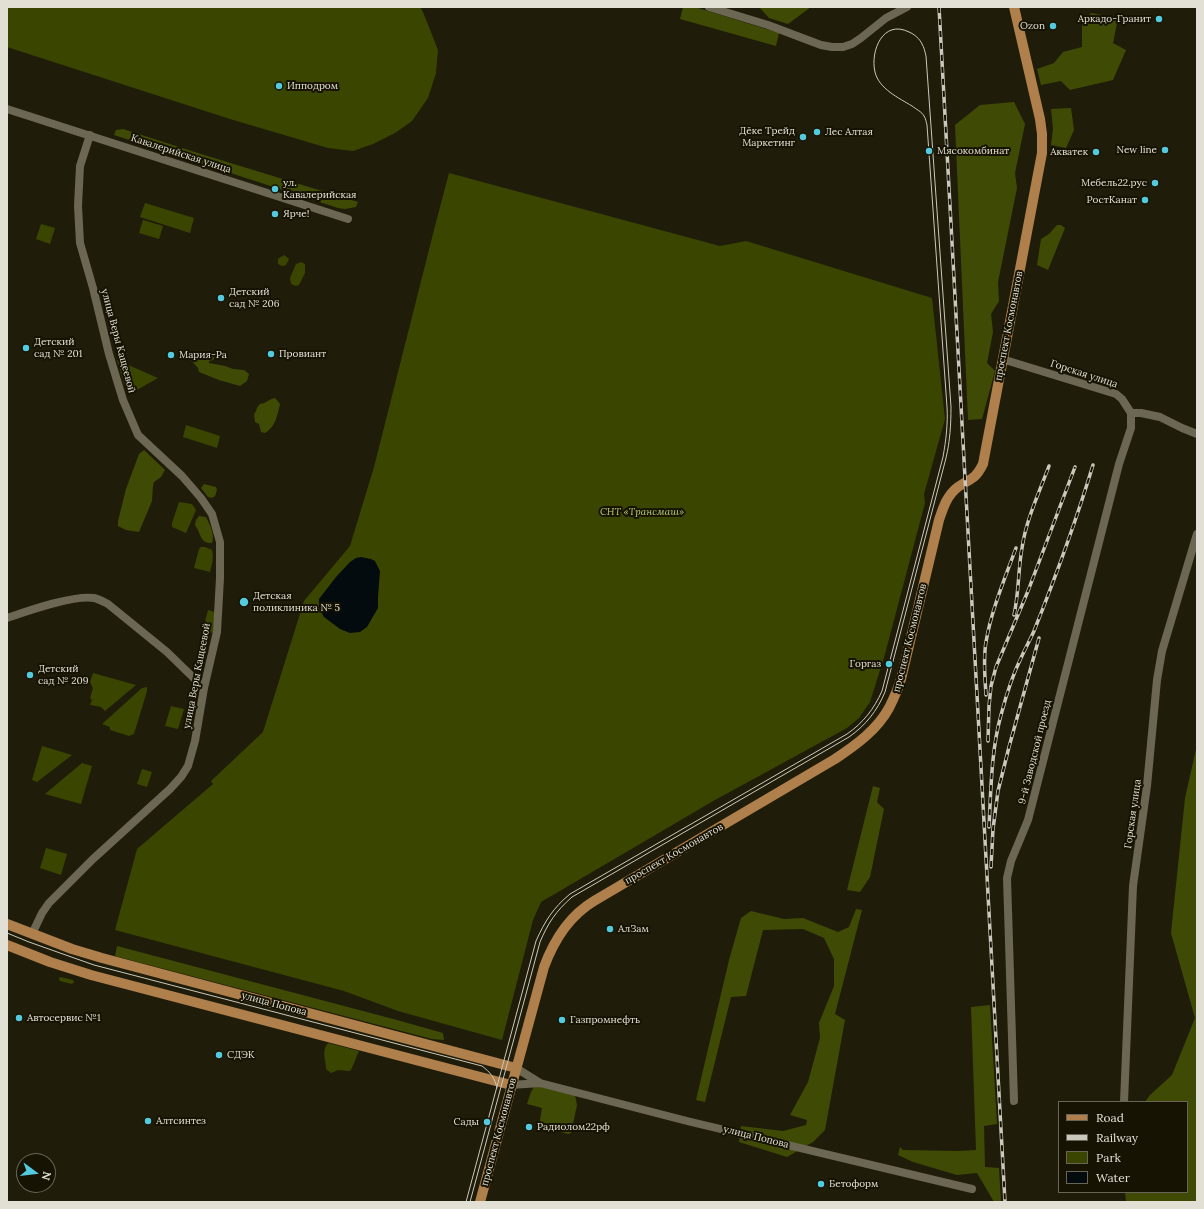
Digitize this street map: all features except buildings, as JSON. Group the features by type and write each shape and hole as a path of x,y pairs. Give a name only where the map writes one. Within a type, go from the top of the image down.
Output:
{"main road":[{"name":"проспект Космонавтов","path":"480,1202 537,988 548,957 568,922 586,905 835,759 863,739 883,718 896,694 901,679 937,527 945,502 957,488 973,479 983,464 1042,153 1040,119 1014,7"},
{"name":"улица Попова","path":"7,924 72,949 102,958 516,1068"},
{"name":"улица Попова","path":"7,945 50,962 92,975 511,1085"},
{"path":"320,1035 324,1017"}],"street":[{"path":"709,7 768,25 821,45 832,47 843,47 852,44 886,18 906,7"},
{"name":"Кавалерийская улица","path":"7,109 348,219"},
{"name":"улица Веры Кащеевой","path":"32,934 42,913 49,903 93,859 181,777 188,766 192,754 204,688 217,632 220,542 212,514 201,498 182,476 138,435 123,400 109,354 93,288 80,243 78,206 80,166 90,135"},
{"name":"Горская улица","path":"1002,359 1116,394 1122,399 1131,412"},
{"path":"1131,412 1160,417 1197,434"},
{"name":"9-й Заводской проезд","path":"1014,1102 1007,878 1011,861 1030,813 1117,471 1131,428 1131,412"},
{"name":"Горская улица","path":"1124,1101 1133,886 1147,786 1157,680 1162,651 1197,534"},
{"path":"7,618 59,602 85,598 100,600 108,604 168,652 204,688"},
{"name":"улица Попова","path":"516,1068 540,1082 687,1121 972,1189"},
{"name":"улица Попова","path":"511,1085 540,1082"}],"green space":[{"name":"Ипподром","path":"7,7 420,7 438,50 436,73 428,98 412,121 395,133 373,144 353,151 328,148 230,119 7,47"},
{"path":"683,7 695,7 779,33 776,46 680,19"},
{"path":"759,7 811,7 788,24 769,18"},
{"path":"1091,13 1118,18 1113,43 1126,50 1113,80 1070,90 1061,81 1041,85 1037,69 1054,63 1063,52 1082,47 1082,25"},
{"path":"1014,102 1025,124 1015,173 1017,188 998,282 999,301 991,314 993,332 987,363 995,371 982,419 968,420 955,125 980,105"},
{"path":"1071,108 1074,130 1066,148 1051,145 1053,129 1051,109"},
{"path":"123,129 358,202 356,207 345,209 338,208 114,135 116,130"},
{"name":"СНТ «Трансмаш»","path":"449,173 720,246 746,241 932,298 945,419 924,494 925,503 885,654 870,702 859,718 847,728 715,800 541,902 533,920 502,1040 398,1011 344,991 115,930 137,849 213,784 211,781 263,732 304,601 350,546 374,467"},
{"path":"145,203 194,218 190,233 140,217"},
{"path":"143,220 163,226 159,239 139,233"},
{"path":"41,224 55,228 50,244 36,239"},
{"path":"1057,225 1061,225 1065,228 1048,270 1037,265 1041,239 1049,234"},
{"path":"284,255 289,259 286,265 282,266 278,264 278,259"},
{"path":"301,262 305,264 305,273 299,285 296,286 291,284 290,278 296,264"},
{"path":"202,353 215,357 213,360 209,361 209,363 244,370 249,374 247,381 240,386 199,372 198,368 191,360 194,356"},
{"path":"117,360 158,378 128,395"},
{"path":"275,398 280,404 276,420 269,430 265,433 261,432 259,424 255,422 254,414 260,404"},
{"path":"186,425 220,436 217,448 183,437"},
{"path":"144,450 165,470 161,477 154,482 152,501 139,532 126,530 118,526 118,521 126,489 139,454"},
{"path":"204,484 216,487 217,490 215,496 212,498 208,497 201,488"},
{"path":"179,502 192,504 196,510 186,533 172,527"},
{"path":"199,516 206,517 209,523 212,533 212,543 205,542 203,540 195,525"},
{"path":"201,547 212,550 213,558 210,572 194,568 199,549"},
{"path":"208,610 215,612 213,633 203,630"},
{"path":"93,673 136,685 105,711 101,707 90,705 92,700 90,698 93,688 90,682"},
{"path":"147,687 134,734 129,736 110,730 110,727 102,724 142,688"},
{"path":"171,706 184,709 178,729 165,726"},
{"path":"1197,745 1197,1202 1126,1201 1125,1193 1188,1193 1188,1101 1146,1101 1150,1095 1172,1075 1195,1018 1171,933 1185,798"},
{"path":"42,746 72,755 37,782 32,780"},
{"path":"82,763 92,766 81,804 45,794"},
{"path":"142,769 152,772 147,787 137,784"},
{"path":"873,786 880,788 877,802 884,809 870,877 860,892 847,890"},
{"path":"46,848 67,854 61,875 40,868"},
{"path":"856,909 862,910 835,1014 845,1020 825,1130 813,1142 787,1157 739,1142 741,1126 783,1131 806,1125 807,1120 790,1115 808,1082 820,1038 819,1023 834,986 834,959 824,938 803,929 763,930 746,996 731,997 705,1102 696,1100 729,960 741,918 751,911 784,919 803,918 838,932 849,927"},
{"path":"117,946 443,1033 444,1040 432,1039 115,956"},
{"path":"60,977 73,980 74,982 72,984 60,981"},
{"path":"990,1005 997,1124 984,1126 985,1167 999,1168 1001,1202 994,1202 977,1173 957,1175 913,1162 898,1155 900,1147 903,1150 976,1150 971,1007"},
{"path":"328,1043 359,1051 351,1070 338,1070 331,1073 326,1069 324,1052"},
{"path":"535,1085 575,1095 577,1105 571,1133 568,1134 539,1126 542,1108 527,1104"}],"water":[{"path":"361,557 375,561 380,571 378,608 367,627 360,632 350,633 340,629 324,617 319,608 319,599 350,562"}],"tram line":[{"path":"466,1202 536,941 546,921 554,910 570,894 847,734 868,715 882,691 943,457 947,426 947,407 927,125 922,113 885,88 877,78 874,64 877,47 880,39 885,33 900,29 909,32 920,40 926,56 951,420 946,458 885,692 870,717 861,728 849,737 572,897 561,907 549,923 540,942 470,1202"},
{"path":"7,933 94,965 482,1066 492,1076 497,1088"}],"railway":[{"path":"939,7 1005,1202"},
{"path":"989,827 993,757 1005,701 1015,672 1034,631 1058,569 1093,465"},
{"path":"1014,615 1026,527 1049,466"},
{"path":"988,741 991,686 996,667 1028,591 1075,467"},
{"path":"986,695 984,668 988,630 1016,548"},
{"path":"991,867 993,829 998,791 1039,638"}],"place":[{"name":"Аркадо-Гранит","path":"1159,19"},
{"name":"Ozon","path":"1053,26"},
{"name":"Ипподром","path":"279,86"},
{"name":"Лес Алтая","path":"817,132"},
{"name":"Дёке Трейд Маркетинг","path":"803,137"},
{"name":"New line","path":"1165,150"},
{"name":"Мясокомбинат","path":"929,151"},
{"name":"Акватек","path":"1096,152"},
{"name":"Мебель22.рус","path":"1155,183"},
{"name":"ул. Кавалерийская","path":"275,189"},
{"name":"РостКанат","path":"1145,200"},
{"name":"Ярче!","path":"275,214"},
{"name":"Детский сад № 206","path":"221,298"},
{"name":"Детский сад № 201","path":"26,348"},
{"name":"Провиант","path":"271,354"},
{"name":"Мария-Ра","path":"171,355"},
{"name":"Детская поликлиника № 5","path":"244,602"},
{"name":"Горгаз","path":"889,664"},
{"name":"Детский сад № 209","path":"30,675"},
{"name":"АлЗам","path":"610,929"},
{"name":"Автосервис №1","path":"19,1018"},
{"name":"Газпромнефть","path":"562,1020"},
{"name":"СДЭК","path":"219,1055"},
{"name":"Алтсинтез","path":"148,1121"},
{"name":"Сады","path":"487,1122"},
{"name":"Радиолом22рф","path":"529,1127"},
{"name":"Бетоформ","path":"821,1184"}]}
